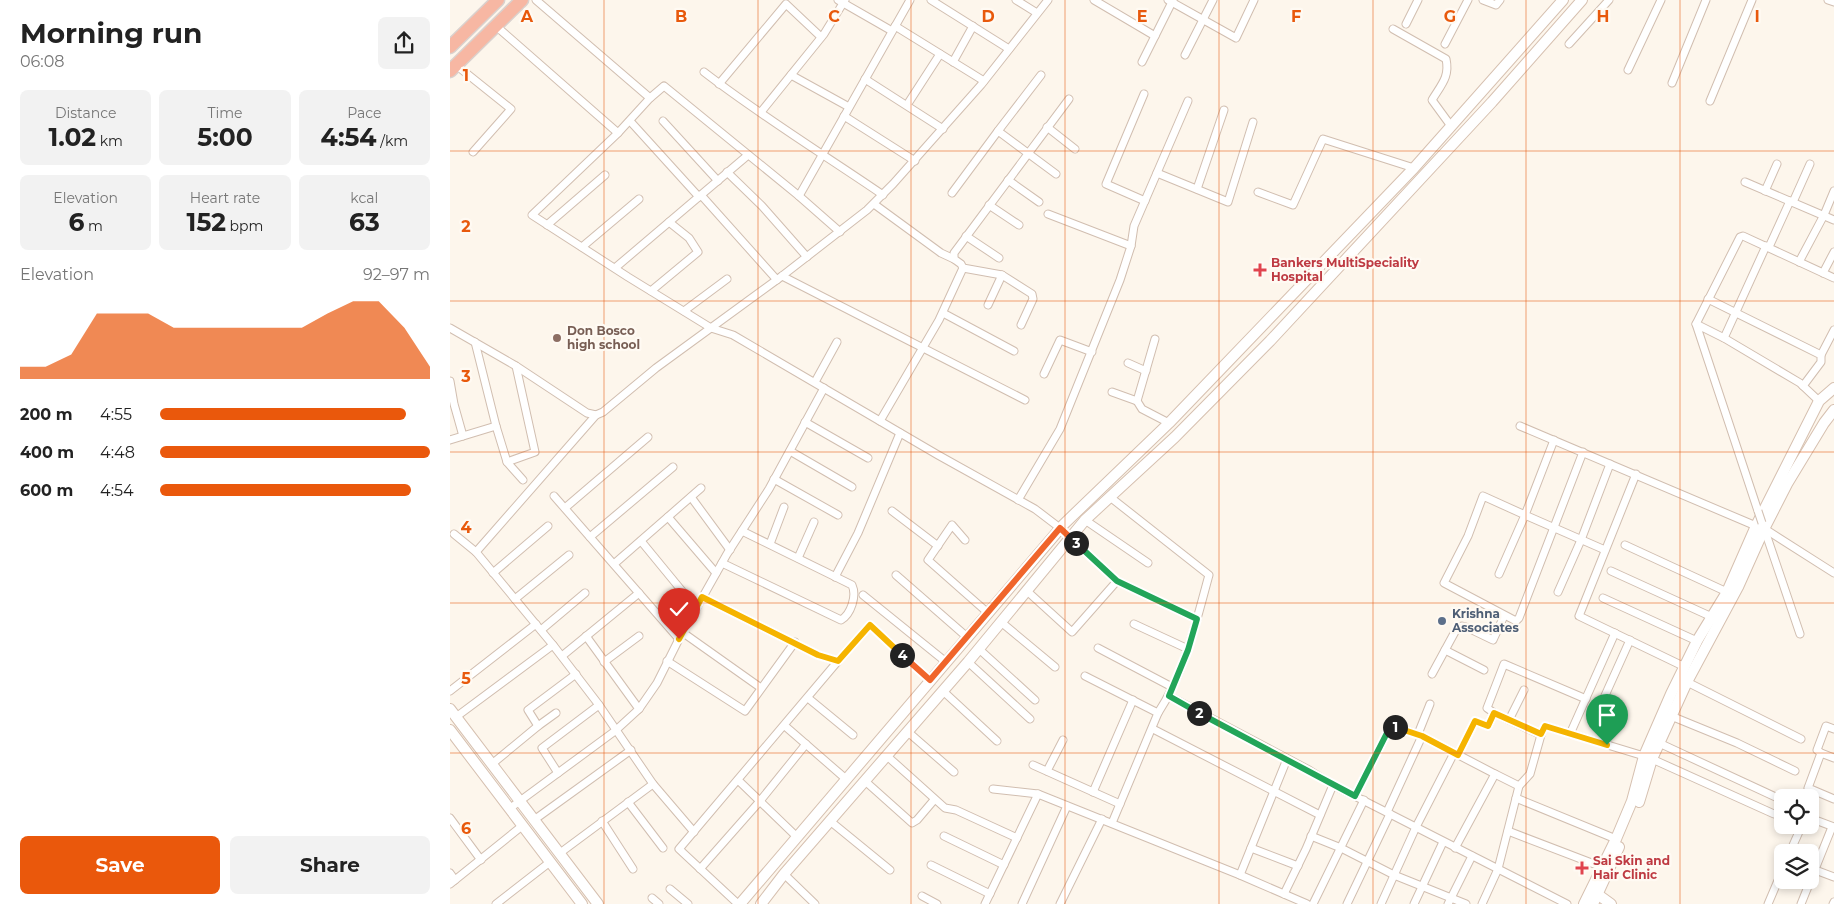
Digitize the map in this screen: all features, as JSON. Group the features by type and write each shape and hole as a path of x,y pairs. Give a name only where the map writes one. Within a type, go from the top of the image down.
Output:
{"highway":[{"path":"450,47 498,0"},
{"path":"453,68 522,0"}],"street":[{"path":"536,0 650,98"},
{"path":"799,196 910,0"},
{"path":"931,0 1009,49"},
{"path":"1016,0 1037,13"},
{"path":"476,552 596,415 603,412 656,368 807,257 874,204 915,161 984,81 1048,0"},
{"path":"1094,0 1155,36"},
{"path":"1185,55 1214,0"},
{"path":"1142,62 1171,1 1236,38 1254,0"},
{"path":"1406,24 1418,0"},
{"path":"1445,44 1468,0"},
{"path":"1483,0 1496,5 1500,0"},
{"path":"930,680 870,625 679,849 739,904 1060,528 1169,423 1414,168 1563,0"},
{"path":"761,904 784,874 979,649 1085,520 1176,437 1270,341 1492,102 1582,0"},
{"path":"1569,44 1609,0"},
{"path":"1628,70 1661,0"},
{"path":"1672,83 1706,0"},
{"path":"1710,102 1752,0"},
{"path":"1828,0 1834,2"},
{"path":"761,112 821,38 842,1 894,28 984,81"},
{"path":"719,84 786,4 821,38"},
{"path":"496,26 618,133"},
{"path":"953,62 973,26"},
{"path":"1393,29 1446,59 1448,70 1446,77 1432,100 1451,126"},
{"path":"907,105 940,54"},
{"path":"453,68 511,108 473,152"},
{"path":"704,72 882,195"},
{"path":"791,75 849,107"},
{"path":"952,192 1041,75"},
{"path":"865,79 943,129"},
{"path":"840,232 799,196 664,86 532,215 711,328 733,335 900,433 1035,509 1060,528 1117,581 1197,619"},
{"path":"1144,94 1106,184 1145,201"},
{"path":"954,259 954,253 966,236 1069,99"},
{"path":"1018,500 1060,429 1120,280 1131,246 1134,226 1188,101"},
{"path":"1197,189 1224,110"},
{"path":"844,116 915,161"},
{"path":"630,121 779,278 923,347 1025,400"},
{"path":"663,121 718,181"},
{"path":"1157,173 1228,202 1253,122"},
{"path":"1047,127 1075,149"},
{"path":"998,131 1056,174"},
{"path":"1258,192 1293,205 1323,139 1414,168"},
{"path":"615,268 748,155"},
{"path":"1765,191 1777,164"},
{"path":"1724,338 1767,247 1810,164"},
{"path":"727,172 762,206 807,257"},
{"path":"547,225 605,175"},
{"path":"1008,180 1039,202"},
{"path":"1745,182 1834,220"},
{"path":"1800,262 1824,216 1834,191"},
{"path":"582,247 639,199"},
{"path":"874,204 941,254 962,264 963,268"},
{"path":"989,205 1019,225"},
{"path":"1048,214 1131,246"},
{"path":"651,291 698,252 689,238 669,222"},
{"path":"966,236 1000,258"},
{"path":"1800,634 1761,526 1696,324 1740,237 1744,236 1834,278"},
{"path":"1823,273 1834,252"},
{"path":"963,268 1002,275 1032,294 1033,299 1021,325"},
{"path":"880,421 943,313 963,268"},
{"path":"988,305 1002,275"},
{"path":"684,311 727,279"},
{"path":"1708,299 1821,355"},
{"path":"943,313 1014,351"},
{"path":"1696,324 1724,338 1800,383 1818,401"},
{"path":"450,328 516,366 588,413 596,415"},
{"path":"1803,386 1820,362 1821,355 1834,330"},
{"path":"1137,401 1155,339"},
{"path":"1044,374 1060,340 1092,352"},
{"path":"475,342 507,462 523,480"},
{"path":"815,382 837,342"},
{"path":"1128,363 1146,370"},
{"path":"507,462 535,452 516,366"},
{"path":"450,381 452,405 463,436"},
{"path":"509,809 615,731 639,709 657,683 680,635 774,479 824,388"},
{"path":"1594,896 1602,867 1632,801 1685,667 1761,526 1818,401 1834,388"},
{"path":"1112,392 1137,401 1142,409 1169,423"},
{"path":"1584,904 1594,896 1638,803 1648,757 1659,743 1687,682 1738,587 1761,526 1827,418 1834,410"},
{"path":"806,422 868,458"},
{"path":"450,440 496,426"},
{"path":"1520,426 1761,526 1834,573"},
{"path":"835,576 858,532 900,433"},
{"path":"565,508 648,437"},
{"path":"1499,574 1525,515 1554,440"},
{"path":"790,451 852,487"},
{"path":"1583,452 1553,527 1518,620 1504,616 1444,583 1468,536 1483,496 1553,527 1581,540 1605,550"},
{"path":"1558,592 1581,540 1610,464"},
{"path":"590,537 672,467"},
{"path":"1636,474 1579,616 1685,667"},
{"path":"774,479 838,516"},
{"path":"614,564 701,488"},
{"path":"554,496 639,593 680,635 761,688"},
{"path":"691,497 730,550"},
{"path":"1110,497 1209,575 1188,650 1169,696 1158,713 1112,823"},
{"path":"770,544 784,507"},
{"path":"892,511 938,546"},
{"path":"668,517 716,573"},
{"path":"1085,520 1148,563"},
{"path":"798,558 814,522"},
{"path":"965,540 952,525 928,560 988,613"},
{"path":"493,572 548,526"},
{"path":"722,564 841,620 846,616 854,600 855,592 852,585 742,531"},
{"path":"454,534 476,552 553,644 599,705 653,784 694,832"},
{"path":"641,540 696,608"},
{"path":"1625,544 1726,592"},
{"path":"515,599 569,555"},
{"path":"1611,571 1712,618"},
{"path":"896,575 967,637"},
{"path":"1027,591 1072,632 1117,581"},
{"path":"541,630 585,593"},
{"path":"562,656 639,593"},
{"path":"863,595 946,662"},
{"path":"702,597 818,655 838,661"},
{"path":"1602,598 1697,642"},
{"path":"1432,674 1456,630 1462,626 1493,640 1504,616"},
{"path":"1001,622 1055,667"},
{"path":"450,691 536,624"},
{"path":"1134,624 1188,650"},
{"path":"1570,734 1615,633"},
{"path":"586,636 639,709"},
{"path":"604,662 639,636"},
{"path":"1603,700 1630,640"},
{"path":"667,661 744,712 795,642"},
{"path":"553,644 453,713 598,904"},
{"path":"1098,648 1172,687"},
{"path":"979,649 1035,700"},
{"path":"1445,650 1484,670"},
{"path":"968,662 1030,719"},
{"path":"1541,734 1487,708 1504,664 1586,699"},
{"path":"538,726 528,710 576,674"},
{"path":"1084,676 1158,713"},
{"path":"1687,682 1801,739"},
{"path":"1509,720 1524,690"},
{"path":"943,691 997,741"},
{"path":"1169,696 1333,785 1567,904"},
{"path":"808,698 853,735"},
{"path":"1093,792 1133,700"},
{"path":"1347,904 1388,813 1420,735 1430,704"},
{"path":"558,772 542,748 599,705"},
{"path":"492,764 556,713"},
{"path":"1381,904 1416,827 1475,721 1488,726 1494,713"},
{"path":"1672,716 1737,743 1795,771"},
{"path":"1355,796 1391,725 1420,735 1519,786"},
{"path":"784,726 846,779"},
{"path":"1482,904 1498,869 1519,786 1530,774 1545,726 1648,757 1774,814"},
{"path":"1834,729 1826,726 1817,750 1834,758"},
{"path":"1152,729 1320,815"},
{"path":"450,730 582,904"},
{"path":"908,732 954,772"},
{"path":"1047,771 1063,740"},
{"path":"1659,743 1774,796"},
{"path":"700,869 760,801 806,744"},
{"path":"534,820 631,750"},
{"path":"1821,753 1808,788 1834,798"},
{"path":"887,756 945,808 956,810 1017,838"},
{"path":"1240,875 1287,759"},
{"path":"1033,765 1120,804"},
{"path":"1455,848 1495,774"},
{"path":"738,780 797,837"},
{"path":"865,781 912,822 917,820 934,800"},
{"path":"560,854 653,784"},
{"path":"1284,894 1333,785"},
{"path":"993,789 1038,794 1307,904"},
{"path":"985,904 1038,794"},
{"path":"1516,798 1616,839"},
{"path":"1313,904 1364,800"},
{"path":"628,802 662,848"},
{"path":"1022,904 1068,806"},
{"path":"450,818 481,860"},
{"path":"1060,904 1102,819"},
{"path":"602,821 633,869"},
{"path":"830,821 890,870"},
{"path":"1819,822 1833,827 1819,855"},
{"path":"450,873 452,882 522,826"},
{"path":"1508,831 1602,867"},
{"path":"944,836 1004,865"},
{"path":"1311,836 1341,848 1449,901 1466,904"},
{"path":"1414,904 1443,842"},
{"path":"1251,848 1298,866"},
{"path":"1449,901 1472,856"},
{"path":"496,904 550,862"},
{"path":"931,865 990,894"},
{"path":"1819,872 1834,877"},
{"path":"784,874 815,904"},
{"path":"670,889 688,904"},
{"path":"1768,904 1774,889"},
{"path":"1801,904 1806,889"},
{"path":"922,896 938,904"},
{"path":"1594,896 1611,904"},
{"path":"652,898 659,904"}],"place":[{"name":"Bankers MultiSpeciality Hospital","path":"1260,270"},
{"name":"Don Bosco high school","path":"557,338"},
{"name":"Krishna Associates","path":"1442,621"},
{"name":"Sai Skin and Hair Clinic","path":"1582,868"}],"route":[{"path":"679,639 702,597 818,655 838,661 870,625 930,680 1060,528 1117,581 1197,619 1188,650 1169,696 1355,796 1391,725 1422,736 1458,755 1475,721 1488,726 1494,713 1541,734 1545,726 1607,745"}]}
